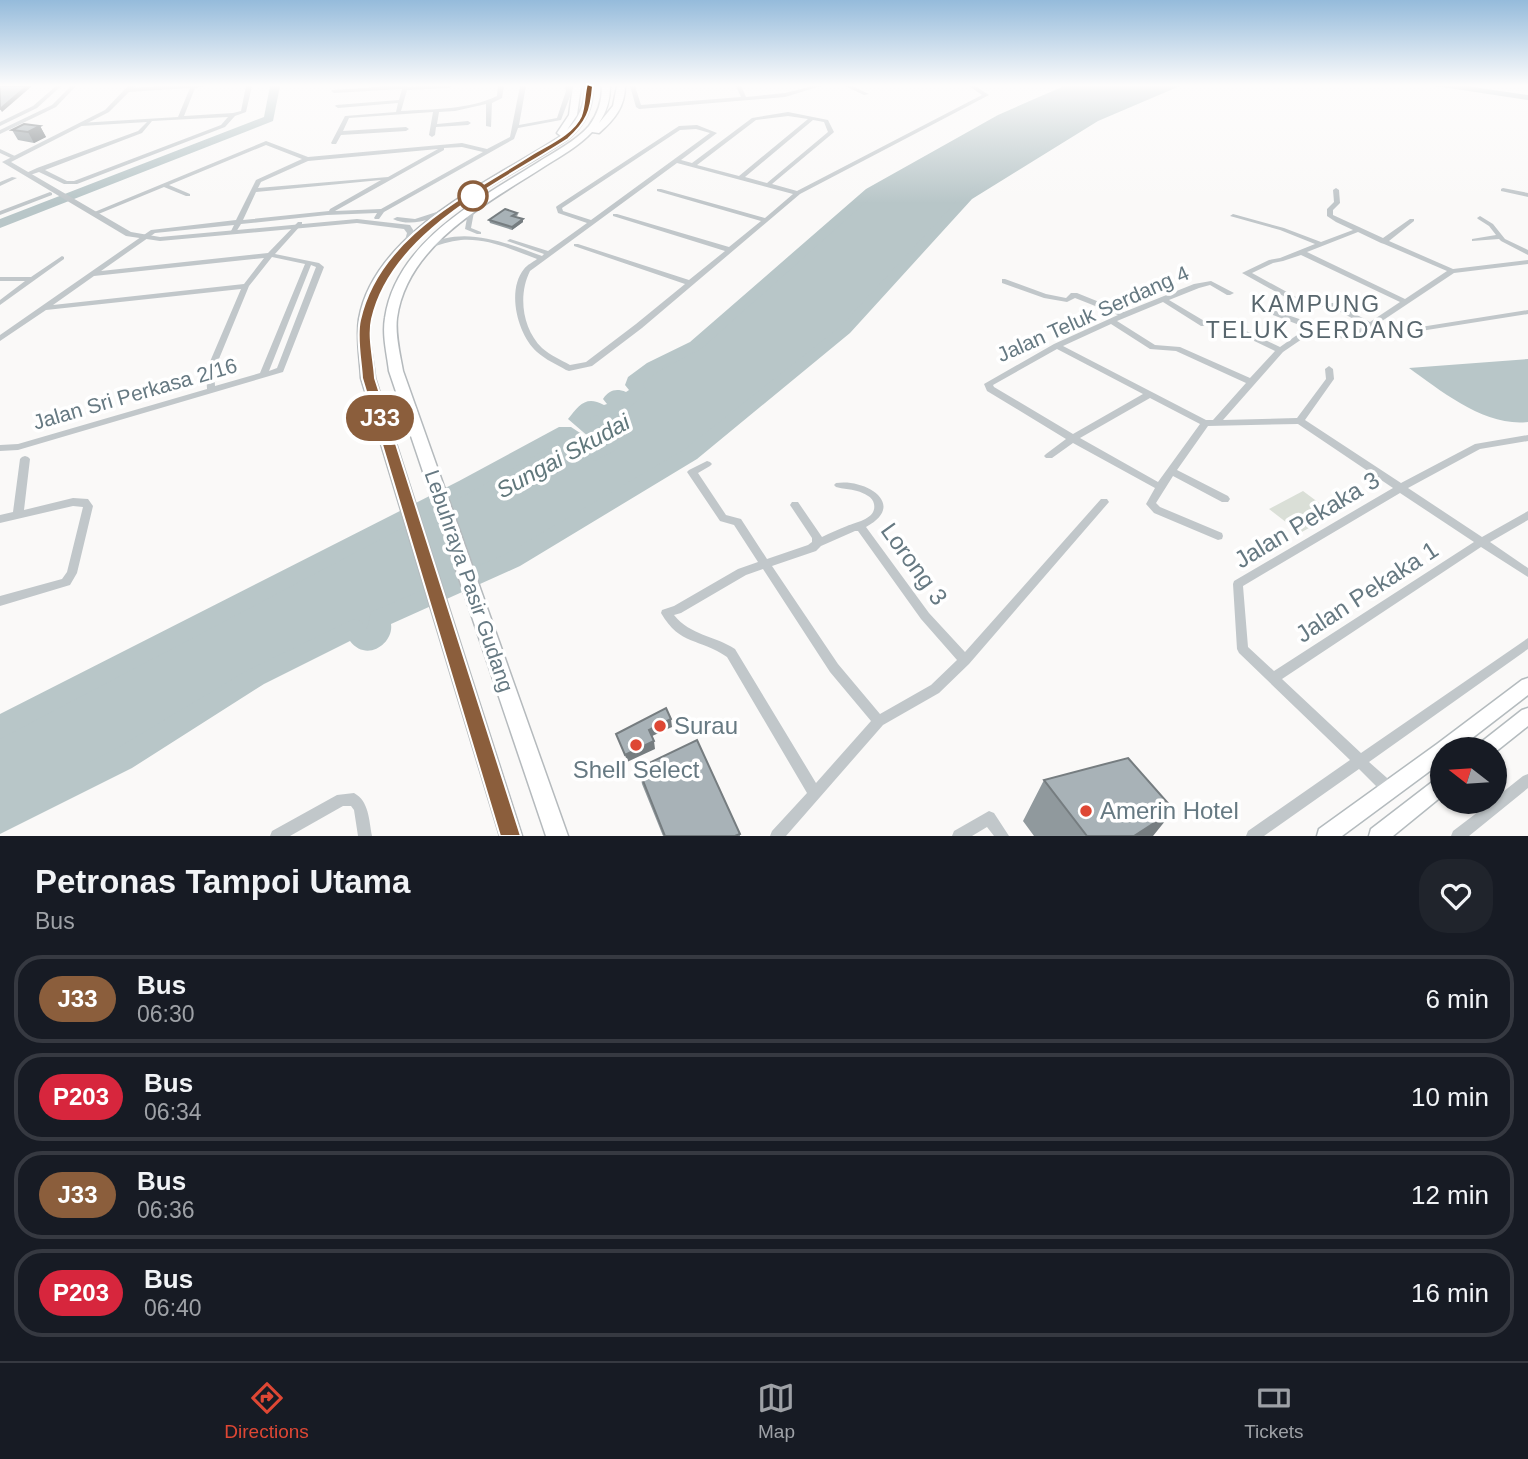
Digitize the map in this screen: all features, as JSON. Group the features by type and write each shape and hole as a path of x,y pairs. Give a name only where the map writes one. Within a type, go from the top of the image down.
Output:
{"highway":[{"path":"560,141 561,132 566,125"},
{"name":"Lebuhraya Pasir Gudang","path":"511,836 368,378 365,322 385,272 426,226 560,141 579,125"},
{"name":"Lebuhraya Pasir Gudang","path":"557,836 396,370 390,317 405,275 440,233 572,145 594,125"},
{"path":"572,145 585,140 602,125"}],"main road":[{"path":"1460,737 1528,685"},
{"path":"1501,737 1528,716"},
{"path":"1326,836 1430,760"},
{"path":"1378,836 1430,795"}],"street":[{"path":"3,161 15,158 79,125"},
{"path":"27,174 140,132 147,125"},
{"path":"38,169 66,183 75,183 223,125"},
{"path":"334,143 343,125"},
{"path":"432,135 434,126 445,125"},
{"path":"515,130 516,125"},
{"path":"3,161 129,234 160,239 379,214 486,151 515,130 535,125"},
{"path":"693,165 746,125"},
{"path":"740,178 804,125"},
{"path":"768,185 831,132 828,125"},
{"path":"592,222 560,212 559,207 679,128 697,127 714,133 677,161 592,222 544,256 521,279 521,310 530,339 539,349 569,368 589,364 798,194 929,125"},
{"path":"339,134 406,129"},
{"path":"94,214 266,143 307,159"},
{"path":"234,231 258,181 307,159 462,145 486,151"},
{"path":"327,212 447,146"},
{"path":"0,151 15,158"},
{"path":"677,161 798,194"},
{"path":"0,184 14,178"},
{"path":"255,190 389,178"},
{"path":"164,185 188,195"},
{"path":"659,190 766,220"},
{"path":"1336,190 1337,203 1330,209 1330,216 1356,231 1452,271"},
{"path":"1503,190 1528,195"},
{"path":"0,213 50,194"},
{"path":"0,339 155,231 327,212 379,214 415,221 454,208"},
{"path":"471,212 468,225 471,232 498,237 544,256"},
{"path":"615,215 730,250"},
{"path":"1234,216 1282,229 1320,244"},
{"path":"1480,218 1491,225 1499,237 1528,253"},
{"path":"1383,242 1412,220"},
{"path":"211,390 210,371 246,286 298,224 357,221 407,227 411,233 408,244"},
{"path":"1356,231 1271,261 1246,273 1306,305 1332,305 1371,325"},
{"path":"425,248 468,236 544,256"},
{"path":"1475,240 1499,237"},
{"path":"576,245 691,283"},
{"path":"1301,252 1406,302"},
{"path":"92,274 270,255 313,263 263,375"},
{"path":"0,303 62,258"},
{"path":"1353,336 1452,271 1528,262"},
{"name":"Jalan Sri Perkasa 2/16","path":"0,448 18,447 280,370 320,267 313,263"},
{"path":"0,279 31,279"},
{"path":"1005,281 1044,296 1067,300 1074,295 1084,297 1124,315"},
{"name":"Jalan Teluk Serdang 4","path":"1072,439 990,389 988,384 1057,346 1124,315 1206,283 1230,293"},
{"path":"44,308 246,286"},
{"path":"1165,300 1204,324 1224,324 1280,350"},
{"path":"1218,536 1154,508 1152,500 1171,471 1210,423 1280,350 1300,337 1353,336 1528,312"},
{"path":"1276,313 1305,324 1321,335"},
{"path":"1111,321 1153,347 1177,349 1252,382"},
{"path":"1057,346 1210,423 1300,421 1528,573"},
{"path":"1300,421 1330,379 1329,369"},
{"path":"1049,456 1072,439 1150,394"},
{"name":"Jalan Pekaka 3","path":"1390,790 1243,649 1238,584 1402,487 1478,446 1528,438"},
{"path":"1072,439 1088,445 1160,487"},
{"path":"18,515 26,459"},
{"path":"707,464 692,472 723,518 737,522 834,668 880,721"},
{"path":"1171,471 1225,499"},
{"path":"839,485 861,487 875,497 878,509 876,515 859,527"},
{"path":"0,519 73,502 85,502 88,506 72,573 66,582 0,601"},
{"path":"777,836 880,721 935,689 965,660 1104,502"},
{"path":"795,505 817,537 817,543"},
{"name":"Jalan Pekaka 1","path":"1273,678 1483,541 1528,515"},
{"name":"Lorong 3","path":"815,794 731,653 723,646 699,641 682,633 666,613 766,562 812,548 817,543 859,527 866,532 925,616 965,660"},
{"path":"1253,836 1528,643"},
{"path":"1458,836 1528,780"},
{"path":"276,836 342,800 354,799 359,807 365,836"},
{"path":"959,836 989,818 1002,836"}],"shaded area":[{"path":"1303,491 1334,514 1300,533 1269,509"}],"water":[{"name":"Sungai Skudai","path":"988,125 1084,125 968,196 845,330 691,454 514,560 379,619 381,632 365,643 354,629 256,677 123,759 0,821 0,727 466,486 565,431 596,453 609,444 577,419 589,410 587,408 590,405 603,412 621,404 612,399 617,395 627,400 638,391 633,385 634,381 653,367 696,345 870,192"},
{"path":"1528,359 1528,422 1496,419 1480,413 1449,397 1409,368"}],"building":[{"path":"22,125 40,126 28,132 12,130"},
{"path":"505,209 517,213 512,216 523,219 512,227 489,220"},
{"path":"666,708 671,719 649,730 654,741 625,755 616,734"},
{"path":"697,740 740,834 665,836 640,773 645,770 643,766"},
{"path":"1128,758 1174,810 1134,836 1087,836 1044,780"}],"waterway":[{"path":"0,224 254,125"},
{"name":"Sungai Skudai","path":"0,727 466,486 565,431 595,454 610,445 577,419 590,410 587,408 590,405 603,412 622,404 612,399 617,395 627,400 638,391 638,387 633,385 634,381 653,367 696,345 870,192 988,125"},
{"path":"0,821 123,759 256,677 354,629 365,643 381,632 379,619 513,560 691,454 845,330 968,196 1084,125"}],"bus line":[{"name":"J33","path":"511,836 368,378 365,322 385,272 426,226 565,137 579,125"}],"place":[{"name":"Surau","path":"660,726"},
{"name":"Shell Select","path":"636,745"},
{"name":"Amerin Hotel","path":"1086,811"}],"district":[{"name":"KAMPUNG TELUK SERDANG","path":"1316,317"}]}
